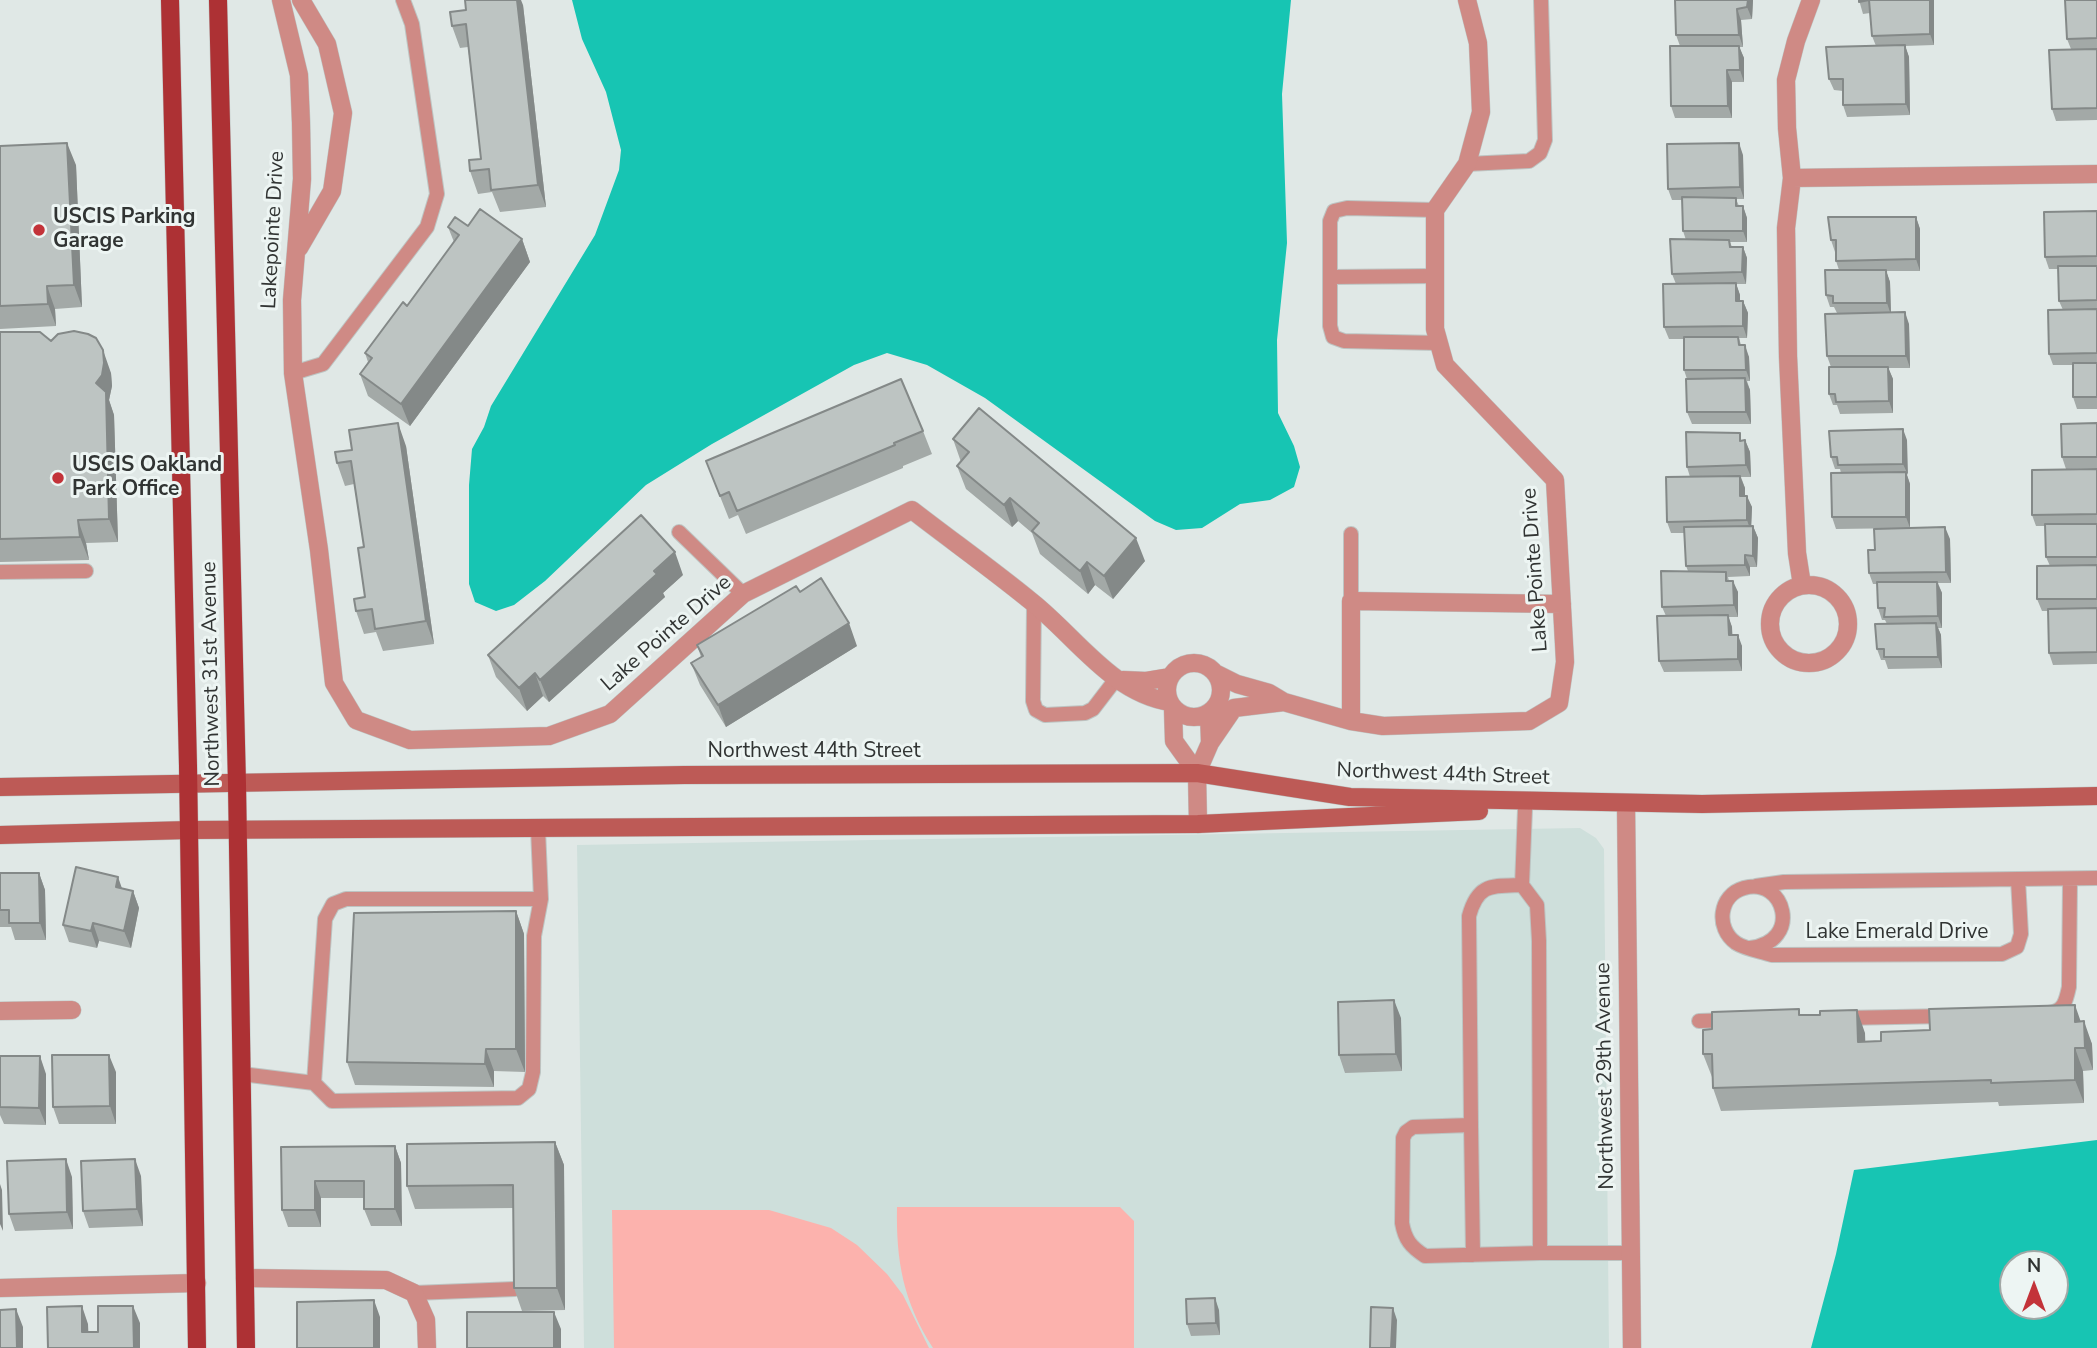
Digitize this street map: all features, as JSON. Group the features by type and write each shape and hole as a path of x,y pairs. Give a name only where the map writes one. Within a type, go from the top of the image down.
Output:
{"main road":[{"name":"Northwest 31st Avenue","path":"170,0 189,784 197,1348"},
{"name":"Northwest 31st Avenue","path":"219,0 238,830 246,1348"}],"street":[{"name":"Lakepointe Drive","path":"281,0 299,75 302,179 292,300 293,373 307,463"},
{"path":"296,254 332,191 343,113 327,44 301,0"},
{"path":"1435,210 1467,164 1481,111 1478,43 1467,0"},
{"path":"1802,585 1796,540 1788,356 1786,228 1792,178 1786,80 1811,0"},
{"path":"1792,178 2097,174"},
{"name":"Lake Pointe Drive","path":"1116,679 1135,682 1170,677 1181,665 1205,664 1217,674 1237,684 1269,693 1284,702 1352,721 1383,726 1528,721 1559,703 1565,662 1555,480 1445,365 1434,329 1435,210"},
{"name":"Lake Pointe Drive","path":"307,463 334,683 356,720 410,740 549,736 610,714 743,594 912,510 1034,603 1116,679 1187,716 1209,713"},
{"path":"1802,585 1828,589 1839,598 1846,609 1848,635 1842,647 1832,657 1820,662 1795,661 1775,645 1770,633 1773,608 1790,590 1802,585"},
{"path":"1352,721 1351,601 1562,604"},
{"path":"1210,743 1209,713 1221,695 1217,674"},
{"path":"1170,677 1167,690 1172,706 1174,741 1197,773"},
{"path":"1198,824 1197,773 1210,743 1234,708 1239,694 1237,684"},
{"name":"Lake Pointe Drive","path":"1234,708 1284,702"},
{"name":"Northwest 44th Street","path":"0,787 684,775 1197,773 1350,797 1626,804"},
{"name":"Northwest 44th Street","path":"0,835 189,830 1198,824 1626,804 2097,796"},
{"name":"Northwest 29th Avenue","path":"1626,804 1632,1348"},
{"path":"0,1011 72,1010"},
{"path":"245,1278 386,1280 414,1293 426,1320 427,1348"},
{"path":"0,1288 197,1283"}],"lane":[{"path":"293,373 323,364 427,227 436,194 412,24 403,0"},
{"path":"1467,164 1529,161 1540,153 1545,140 1541,0"},
{"path":"1435,210 1347,208 1334,211 1330,221 1330,326 1333,337 1344,341 1438,343"},
{"path":"1330,277 1435,276"},
{"path":"679,532 743,594"},
{"path":"1351,534 1351,601"},
{"path":"0,572 86,571"},
{"path":"1034,603 1033,701 1036,710 1045,715 1085,713 1093,709 1116,679"},
{"path":"1525,808 1522,885 1537,905 1539,941 1540,1253"},
{"path":"242,1074 314,1083 332,1101 518,1098 529,1089 533,1072 534,936 541,899 538,829"},
{"name":"Lake Emerald Drive","path":"2018,879 2021,934 2017,947 2002,954 1772,955 1739,945 1729,937 1723,927 1725,903 1732,894 1743,888 1784,882 2018,879 2070,879 2097,878"},
{"path":"2028,1014 2058,1012 2066,1002 2069,987 2070,879"},
{"path":"1473,1255 1469,916 1472,903 1480,891 1487,887 1522,885"},
{"name":"Lake Emerald Drive","path":"1750,948 1763,947 1773,941 1781,931 1784,919 1777,897 1755,886"},
{"path":"314,1083 325,919 333,904 346,899 541,899"},
{"path":"1822,1018 1959,1016"},
{"path":"1699,1021 1740,1020"},
{"path":"1471,1125 1413,1127 1406,1132 1402,1223 1404,1237 1413,1249 1425,1256 1631,1253"},
{"path":"414,1293 515,1289"}],"shaded area":[{"path":"572,0 1291,0 1282,94 1287,243 1277,340 1278,413 1294,446 1300,467 1294,487 1270,500 1240,504 1202,528 1176,530 1155,521 985,398 927,365 887,353 854,365 712,444 646,485 545,581 514,605 496,611 475,602 469,584 469,485 472,449 491,406 595,235 619,170 621,150 606,92 582,39"},
{"path":"1580,828 1596,838 1604,849 1609,1348 584,1348 577,845"},
{"path":"2097,1140 2097,1348 1811,1348 1836,1254 1854,1170"},
{"path":"897,1207 1120,1207 1134,1221 1134,1348 933,1348 915,1314 903,1280 898,1245"},
{"path":"612,1210 769,1210 831,1228 857,1245 887,1274 903,1295 929,1348 614,1348"}],"building":[{"path":"465,0 517,0 538,185 491,190 489,169 470,171 469,160 481,159 466,24 452,26 450,12 466,10"},
{"path":"1675,0 1748,0 1747,7 1737,9 1739,35 1676,35"},
{"path":"1869,0 1930,0 1930,34 1872,36"},
{"path":"2065,0 2097,0 2097,38 2067,39"},
{"path":"1905,45 1906,104 1843,105 1843,79 1829,79 1826,47"},
{"path":"1670,46 1739,46 1740,70 1727,70 1728,106 1671,106"},
{"path":"2097,49 2097,108 2052,109 2049,50"},
{"name":"USCIS Parking Garage","path":"67,143 74,285 47,286 48,304 0,306 0,146"},
{"path":"1739,143 1740,187 1668,189 1667,144"},
{"path":"1682,197 1736,198 1736,206 1743,206 1743,231 1683,231"},
{"path":"480,209 522,239 401,404 360,374 372,358 365,353 403,302 407,306 459,235 448,227 455,217 468,226"},
{"path":"2097,211 2097,256 2045,257 2044,212"},
{"path":"1828,217 1916,217 1916,259 1836,261 1836,240 1831,240"},
{"path":"1670,239 1729,240 1730,247 1743,247 1742,272 1672,274"},
{"path":"2058,266 2097,266 2097,300 2059,301"},
{"path":"1825,270 1886,270 1887,303 1833,303 1833,296 1826,295"},
{"path":"1736,283 1736,301 1743,301 1743,326 1664,327 1663,284"},
{"path":"2097,309 2097,353 2049,354 2048,310"},
{"path":"1905,312 1906,356 1827,356 1825,314"},
{"name":"USCIS Oakland Park Office","path":"74,331 96,338 103,350 102,375 96,383 106,392 109,519 78,520 80,537 0,539 0,332 40,332 51,341 58,334"},
{"path":"1684,337 1738,337 1739,345 1745,345 1746,370 1684,370"},
{"path":"2073,363 2097,363 2097,397 2073,397"},
{"path":"1829,367 1888,367 1889,401 1836,402 1835,394 1829,394"},
{"path":"1745,378 1746,412 1687,412 1686,379"},
{"path":"901,379 923,431 737,511 729,492 720,496 706,461"},
{"path":"979,408 1136,538 1104,576 1087,562 1080,571 1032,531 1039,523 1010,498 1004,505 957,466 969,452 953,439"},
{"path":"398,423 426,621 375,629 372,609 356,611 354,599 365,597 358,548 364,547 351,461 337,463 335,452 352,450 349,430"},
{"path":"2097,423 2097,457 2062,457 2061,424"},
{"path":"1903,429 1903,464 1838,465 1837,457 1831,457 1829,431"},
{"path":"1686,432 1740,433 1740,441 1745,440 1746,465 1687,467"},
{"path":"2097,469 2097,514 2032,515 2032,470"},
{"path":"1906,472 1906,517 1832,517 1831,473"},
{"path":"1740,476 1740,496 1747,496 1747,520 1667,522 1666,477"},
{"path":"641,515 675,552 654,571 657,574 540,680 535,673 519,688 488,655"},
{"path":"2045,524 2097,524 2097,557 2046,557"},
{"path":"1753,526 1753,556 1745,555 1745,565 1686,566 1684,527"},
{"path":"1945,527 1946,572 1869,573 1868,550 1875,550 1874,529"},
{"path":"2097,565 2097,599 2037,599 2037,566"},
{"path":"1661,571 1726,572 1726,581 1733,581 1734,605 1662,607"},
{"path":"821,578 849,623 718,705 691,663 703,656 697,645 796,586 800,592"},
{"path":"1877,582 1937,582 1938,616 1884,617 1885,608 1878,608"},
{"path":"2097,608 2097,652 2049,653 2048,609"},
{"path":"1728,615 1729,635 1738,635 1738,659 1659,661 1657,616"},
{"path":"1936,623 1938,657 1884,657 1884,649 1877,649 1875,624"},
{"path":"76,867 118,877 116,887 133,891 124,931 93,923 91,931 63,925"},
{"path":"0,873 39,873 40,923 9,923 9,910 0,910"},
{"path":"516,911 516,1049 486,1049 485,1064 347,1062 354,913"},
{"path":"1394,1000 1396,1054 1339,1055 1338,1002"},
{"path":"2075,1005 2075,1022 2084,1021 2085,1048 2075,1048 2075,1080 1713,1088 1712,1054 1703,1054 1703,1030 1712,1029 1712,1012 1799,1009 1799,1015 1820,1015 1820,1011 1857,1010 1858,1042 1881,1041 1881,1032 1930,1030 1929,1009"},
{"path":"52,1055 109,1055 110,1106 53,1107"},
{"path":"0,1056 40,1056 39,1108 0,1107"},
{"path":"555,1142 557,1288 514,1288 513,1185 407,1186 407,1144"},
{"path":"395,1146 395,1209 364,1209 364,1181 315,1181 315,1210 282,1210 281,1147"},
{"path":"66,1159 67,1212 9,1214 7,1161"},
{"path":"135,1159 137,1209 83,1211 81,1161"},
{"path":"1215,1298 1216,1323 1187,1324 1186,1299"},
{"path":"374,1300 374,1348 297,1348 297,1302"},
{"path":"82,1306 82,1332 98,1332 98,1306 133,1306 134,1348 48,1348 47,1307"},
{"path":"1371,1307 1393,1308 1391,1348 1370,1348"},
{"path":"16,1309 17,1348 0,1348 0,1310"},
{"path":"467,1312 554,1312 554,1348 467,1348"}],"place":[{"name":"USCIS Parking Garage","path":"39,230"},
{"name":"USCIS Oakland Park Office","path":"58,478"}]}
